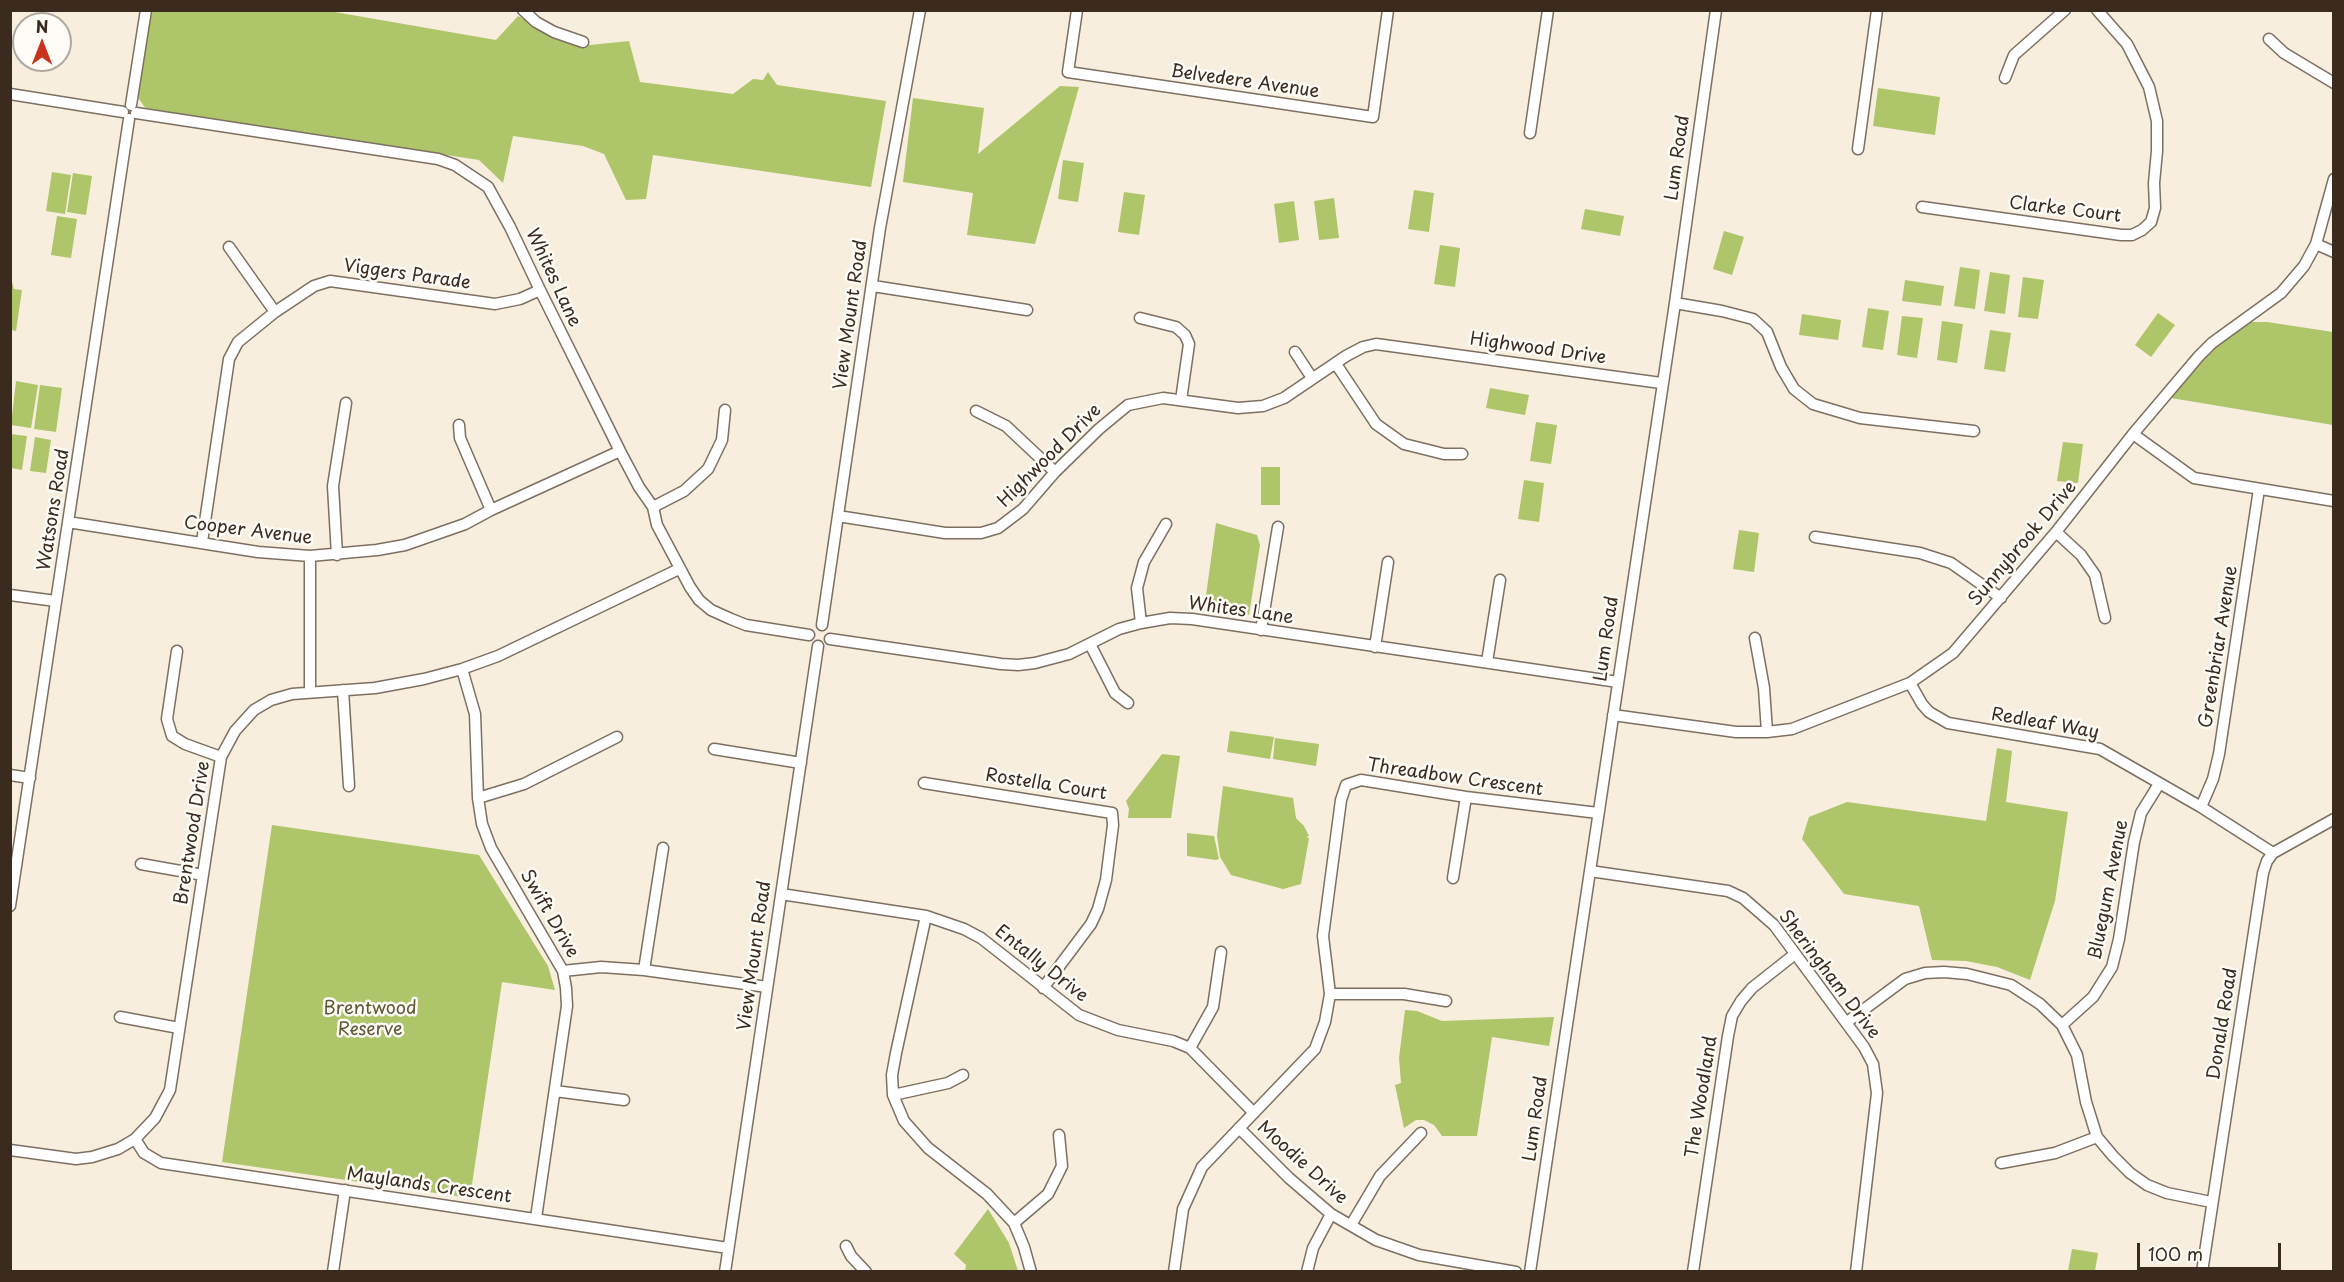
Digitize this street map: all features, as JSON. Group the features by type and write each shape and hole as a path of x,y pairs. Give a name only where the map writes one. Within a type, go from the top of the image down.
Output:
{"street":[{"name":"Watsons Road","path":"10,906 146,10"},
{"path":"523,10 536,22 554,32 583,42"},
{"name":"View Mount Road","path":"822,625 888,179 921,10"},
{"name":"Belvedere Avenue","path":"1077,10 1068,72 1373,117 1388,10"},
{"path":"1530,133 1548,10"},
{"name":"Lum Road","path":"1530,1272 1661,383 1675,303 1716,10"},
{"path":"1858,149 1877,10"},
{"path":"2005,78 2014,55 2066,10"},
{"name":"Clarke Court","path":"1922,207 2121,235 2132,235 2151,222 2155,208 2157,121 2149,87 2127,44 2097,10"},
{"path":"2269,39 2284,53 2334,83"},
{"name":"Whites Lane","path":"10,94 438,159 455,165 488,187 620,451 639,487 653,507 657,525 679,569 699,600 711,610 746,625 809,635"},
{"name":"Sunnybrook Drive","path":"1613,714 1736,732 1792,729 1910,683 1953,653 2056,532 2133,434 2212,343 2281,292 2304,266 2316,244 2334,180"},
{"path":"2316,244 2334,252"},
{"path":"229,247 275,312"},
{"name":"Viggers Parade","path":"202,542 229,359 238,342 275,312 315,286 330,281 495,304 520,299 540,290"},
{"path":"873,286 1027,310"},
{"path":"1675,303 1722,311 1754,320 1767,332 1781,367 1794,389 1813,404 1860,418 1974,431"},
{"path":"1140,318 1176,327 1185,335 1189,344 1181,400"},
{"name":"Highwood Drive","path":"838,516 945,533 981,533 998,528 1017,514 1055,472 1114,414 1128,405 1163,398 1238,408 1263,406 1284,398 1363,347 1376,344 1661,383"},
{"path":"1295,352 1312,378"},
{"path":"1336,364 1376,424 1404,444 1444,454 1462,454"},
{"path":"338,555 333,486 346,403"},
{"path":"653,507 684,492 708,469 722,440 725,410"},
{"path":"976,411 1006,426 1055,472"},
{"path":"459,425 460,438 491,510"},
{"path":"2133,434 2194,478 2334,501"},
{"name":"Cooper Avenue","path":"68,522 258,552 310,556 338,555 405,545 465,524 620,451"},
{"name":"Greenbriar Avenue","path":"2201,807 2213,779 2219,754 2259,489"},
{"path":"1141,622 1137,588 1144,562 1166,524"},
{"path":"1261,630 1278,527"},
{"path":"2056,532 2081,555 2095,575 2105,618"},
{"path":"1815,537 1920,553 1951,563 2001,598"},
{"path":"310,556 310,691"},
{"path":"1375,647 1388,561"},
{"name":"Brentwood Drive","path":"10,1150 76,1159 92,1157 118,1149 135,1139 155,1118 170,1090 221,757 235,731 254,710 271,700 310,691 406,683 462,669 498,656 679,569"},
{"path":"1487,662 1500,580"},
{"path":"10,595 56,601"},
{"name":"Whites Lane","path":"830,639 1018,665 1051,660 1069,654 1119,629 1141,622 1170,618 1192,619 1618,682"},
{"path":"822,625 829,631 830,639 825,645 818,646 812,643 809,635 813,627 822,625"},
{"path":"1755,638 1764,688 1767,732"},
{"path":"1090,644 1115,693 1128,704"},
{"name":"View Mount Road","path":"725,1272 818,646"},
{"path":"177,651 167,718 172,736 185,744 221,757"},
{"name":"Swift Drive","path":"462,669 475,714 478,798 482,824 491,848 563,971 567,1006 536,1218"},
{"name":"Redleaf Way","path":"1910,683 1922,704 1948,723 2100,749 2201,807 2273,853"},
{"path":"343,690 349,786"},
{"path":"478,798 524,784 617,737"},
{"path":"714,749 801,763"},
{"path":"10,775 30,778"},
{"name":"Threadbow Crescent","path":"1174,1272 1183,1209 1202,1167 1315,1049 1325,1022 1330,994 1323,936 1341,800 1346,784 1361,780 1466,797 1598,813"},
{"name":"Rostella Court","path":"924,783 1112,813 1113,825 1106,880 1098,909 1090,924 1043,988"},
{"name":"Bluegum Avenue","path":"2062,1025 2093,997 2112,967 2141,813 2159,784"},
{"path":"1453,878 1466,797"},
{"path":"2273,853 2334,819"},
{"path":"644,970 663,848"},
{"name":"Donald Road","path":"2202,1272 2263,873 2273,853"},
{"path":"141,864 203,875"},
{"name":"Sheringham Drive","path":"1590,871 1728,891 1743,898 1768,920 1864,1047 1872,1064 1877,1093 1856,1272"},
{"name":"Entally Drive","path":"781,894 926,916 981,938 1079,1015 1118,1030 1173,1041 1190,1048 1254,1113"},
{"path":"926,916 896,1053 892,1076 893,1095 903,1121 928,1148 987,1194 1014,1223 1024,1247 1030,1272"},
{"path":"1190,1048 1213,1007 1221,952"},
{"name":"The Woodland","path":"1693,1272 1732,1016 1752,988 1795,954"},
{"path":"563,971 601,967 644,970 767,987"},
{"path":"1847,1022 1905,979 1925,973 1944,972 1990,978 2011,985 2040,1004 2062,1025 2077,1055 2086,1102 2097,1137 2130,1173 2147,1185 2167,1193 2211,1202"},
{"path":"1330,994 1404,994 1446,1001"},
{"path":"120,1017 179,1028"},
{"path":"893,1095 948,1083 963,1075"},
{"path":"555,1091 624,1100"},
{"name":"Moodie Drive","path":"1239,1128 1289,1178 1331,1214 1376,1240 1419,1255 1516,1272"},
{"path":"1351,1225 1380,1176 1421,1133"},
{"path":"1014,1223 1048,1194 1062,1166 1059,1135"},
{"path":"2001,1163 2055,1152 2097,1137"},
{"name":"Maylands Crescent","path":"135,1139 144,1153 161,1163 728,1248"},
{"path":"333,1272 345,1191"},
{"path":"1307,1272 1312,1248 1331,1214"},
{"path":"846,1246 851,1257 866,1272"}],"green space":[{"path":"323,10 496,40 518,16 564,39 590,45 629,41 640,82 733,94 753,79 763,80 768,72 777,85 886,101 871,187 653,155 646,199 626,200 604,154 583,146 513,136 503,183 479,160 146,109 137,96 152,11"},
{"path":"1060,86 1079,87 1035,244 967,235 973,193 903,182 913,98 984,108 978,154"},
{"path":"1878,88 1940,97 1935,135 1873,126"},
{"path":"1063,160 1084,163 1078,202 1058,199"},
{"path":"52,172 71,175 65,214 46,211"},
{"path":"73,173 92,176 86,215 67,212"},
{"path":"1414,190 1434,193 1429,232 1408,229"},
{"path":"1124,192 1145,195 1139,235 1118,232"},
{"path":"1334,198 1339,238 1319,240 1314,201"},
{"path":"1294,201 1299,240 1279,243 1274,204"},
{"path":"1585,209 1624,216 1620,236 1581,229"},
{"path":"57,216 77,219 71,258 51,255"},
{"path":"1724,231 1744,237 1732,275 1713,269"},
{"path":"1440,245 1460,248 1455,287 1434,284"},
{"path":"1960,267 1980,270 1975,309 1954,306"},
{"path":"1990,272 2010,275 2005,314 1984,311"},
{"path":"2023,277 2044,280 2038,319 2018,317"},
{"path":"11,278 14,289 22,290 16,331 11,330"},
{"path":"1905,280 1944,286 1941,306 1902,301"},
{"path":"1868,308 1889,311 1883,350 1862,347"},
{"path":"2158,313 2175,325 2151,357 2135,345"},
{"path":"1802,314 1841,320 1838,340 1799,335"},
{"path":"1902,316 1923,318 1917,358 1897,355"},
{"path":"1942,321 1963,324 1957,363 1937,360"},
{"path":"2243,322 2267,322 2333,332 2333,425 2165,397 2212,343"},
{"path":"1990,330 2011,333 2005,372 1984,369"},
{"path":"16,381 38,385 31,428 11,425"},
{"path":"40,385 62,388 56,432 34,429"},
{"path":"1490,388 1529,395 1525,415 1486,408"},
{"path":"1536,422 1557,425 1551,464 1530,461"},
{"path":"11,434 27,436 22,470 11,468"},
{"path":"35,437 51,440 46,473 30,471"},
{"path":"2063,442 2083,444 2078,483 2057,481"},
{"path":"1261,467 1280,467 1280,505 1261,505"},
{"path":"1524,480 1544,483 1539,522 1518,519"},
{"path":"1216,523 1257,535 1260,545 1249,615 1204,610"},
{"path":"1739,530 1759,533 1754,572 1733,569"},
{"path":"1230,731 1274,737 1270,759 1227,752"},
{"path":"1275,738 1319,744 1316,766 1273,759"},
{"path":"1997,748 2012,751 2006,802 2068,812 2055,901 2030,980 1997,967 1966,961 1932,960 1919,906 1844,894 1802,839 1809,817 1847,802 1986,821"},
{"path":"1162,754 1180,756 1171,818 1128,818 1129,809 1126,801"},
{"path":"1223,786 1293,798 1296,818 1304,826 1309,836 1306,837 1309,838 1301,884 1283,889 1231,875 1220,857 1217,835"},
{"name":"Brentwood Reserve","path":"272,825 479,855 548,966 555,990 502,982 470,1198 222,1162"},
{"path":"1187,833 1214,836 1219,859 1187,856"},
{"path":"1405,1010 1417,1011 1442,1021 1554,1017 1549,1046 1492,1037 1477,1136 1442,1136 1434,1125 1424,1120 1416,1120 1404,1128 1395,1085 1401,1083 1399,1058"},
{"path":"988,1209 1009,1243 1018,1271 965,1271 966,1265 954,1254"},
{"path":"2072,1249 2098,1253 2095,1271 2068,1271"}]}
